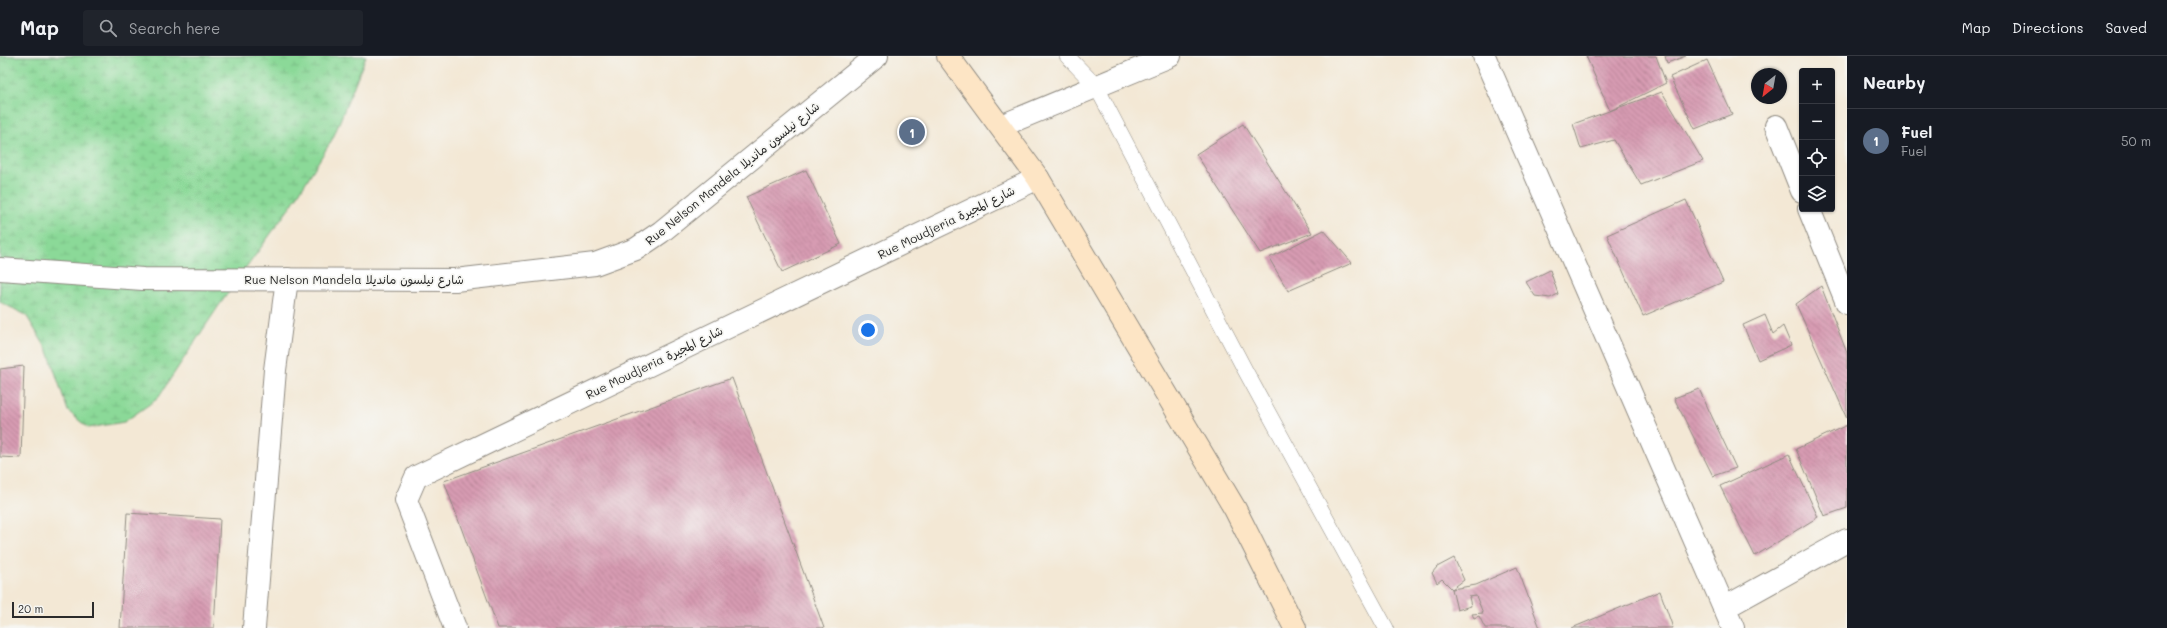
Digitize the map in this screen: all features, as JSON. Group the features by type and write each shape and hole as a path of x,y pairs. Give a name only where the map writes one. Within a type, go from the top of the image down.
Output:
{"main road":[{"path":"948,56 1038,178 1235,509 1295,628"}],"street":[{"name":"Rue Nelson Mandela شارع نيلسون مانديلا","path":"0,269 143,279 455,280 595,264 636,249 877,56"},
{"path":"1001,126 1170,56"},
{"path":"1484,56 1733,628"},
{"path":"1776,126 1799,184"},
{"name":"Rue Moudjeria شارع المجيرة","path":"455,628 406,500 416,477 1038,178"},
{"path":"1810,212 1847,303"},
{"path":"254,628 275,370 287,280"},
{"path":"1724,608 1847,540"}],"lane":[{"path":"1066,56 1096,86 1245,370 1386,628"}],"green space":[{"path":"0,56 366,56 333,138 293,203 218,307 157,399 124,422 88,428 68,411 48,351 26,315 0,302"}],"building":[{"path":"1586,56 1656,56 1666,83 1610,111"},
{"path":"1665,56 1686,56 1667,63"},
{"path":"1707,60 1732,114 1695,129 1670,77"},
{"path":"1662,92 1703,161 1641,185 1614,140 1581,149 1573,124"},
{"path":"1243,124 1312,233 1260,253 1196,154"},
{"path":"806,170 841,244 782,272 746,197"},
{"path":"1686,200 1723,282 1643,316 1607,235"},
{"path":"1324,230 1352,263 1288,291 1269,258"},
{"path":"1550,270 1558,294 1550,298 1535,296 1526,282"},
{"path":"1821,286 1847,353 1847,418 1796,304"},
{"path":"1765,315 1773,334 1783,326 1791,345 1758,360 1743,325"},
{"path":"24,366 21,458 0,457 0,369"},
{"path":"732,378 824,628 498,628 444,481"},
{"path":"1699,389 1736,468 1713,476 1674,398"},
{"path":"1847,425 1847,508 1824,516 1796,449"},
{"path":"1789,454 1818,517 1755,556 1720,486"},
{"path":"127,513 220,519 214,628 120,628"},
{"path":"1454,558 1464,580 1452,589 1442,579 1437,583 1432,573 1437,567"},
{"path":"1517,567 1540,628 1485,628 1479,616 1474,618 1472,614 1483,613 1476,596 1469,597 1471,606 1457,610 1452,589 1476,585"},
{"path":"1660,591 1673,628 1572,628"}],"place":[{"name":"Fuel","path":"912,132"}]}
